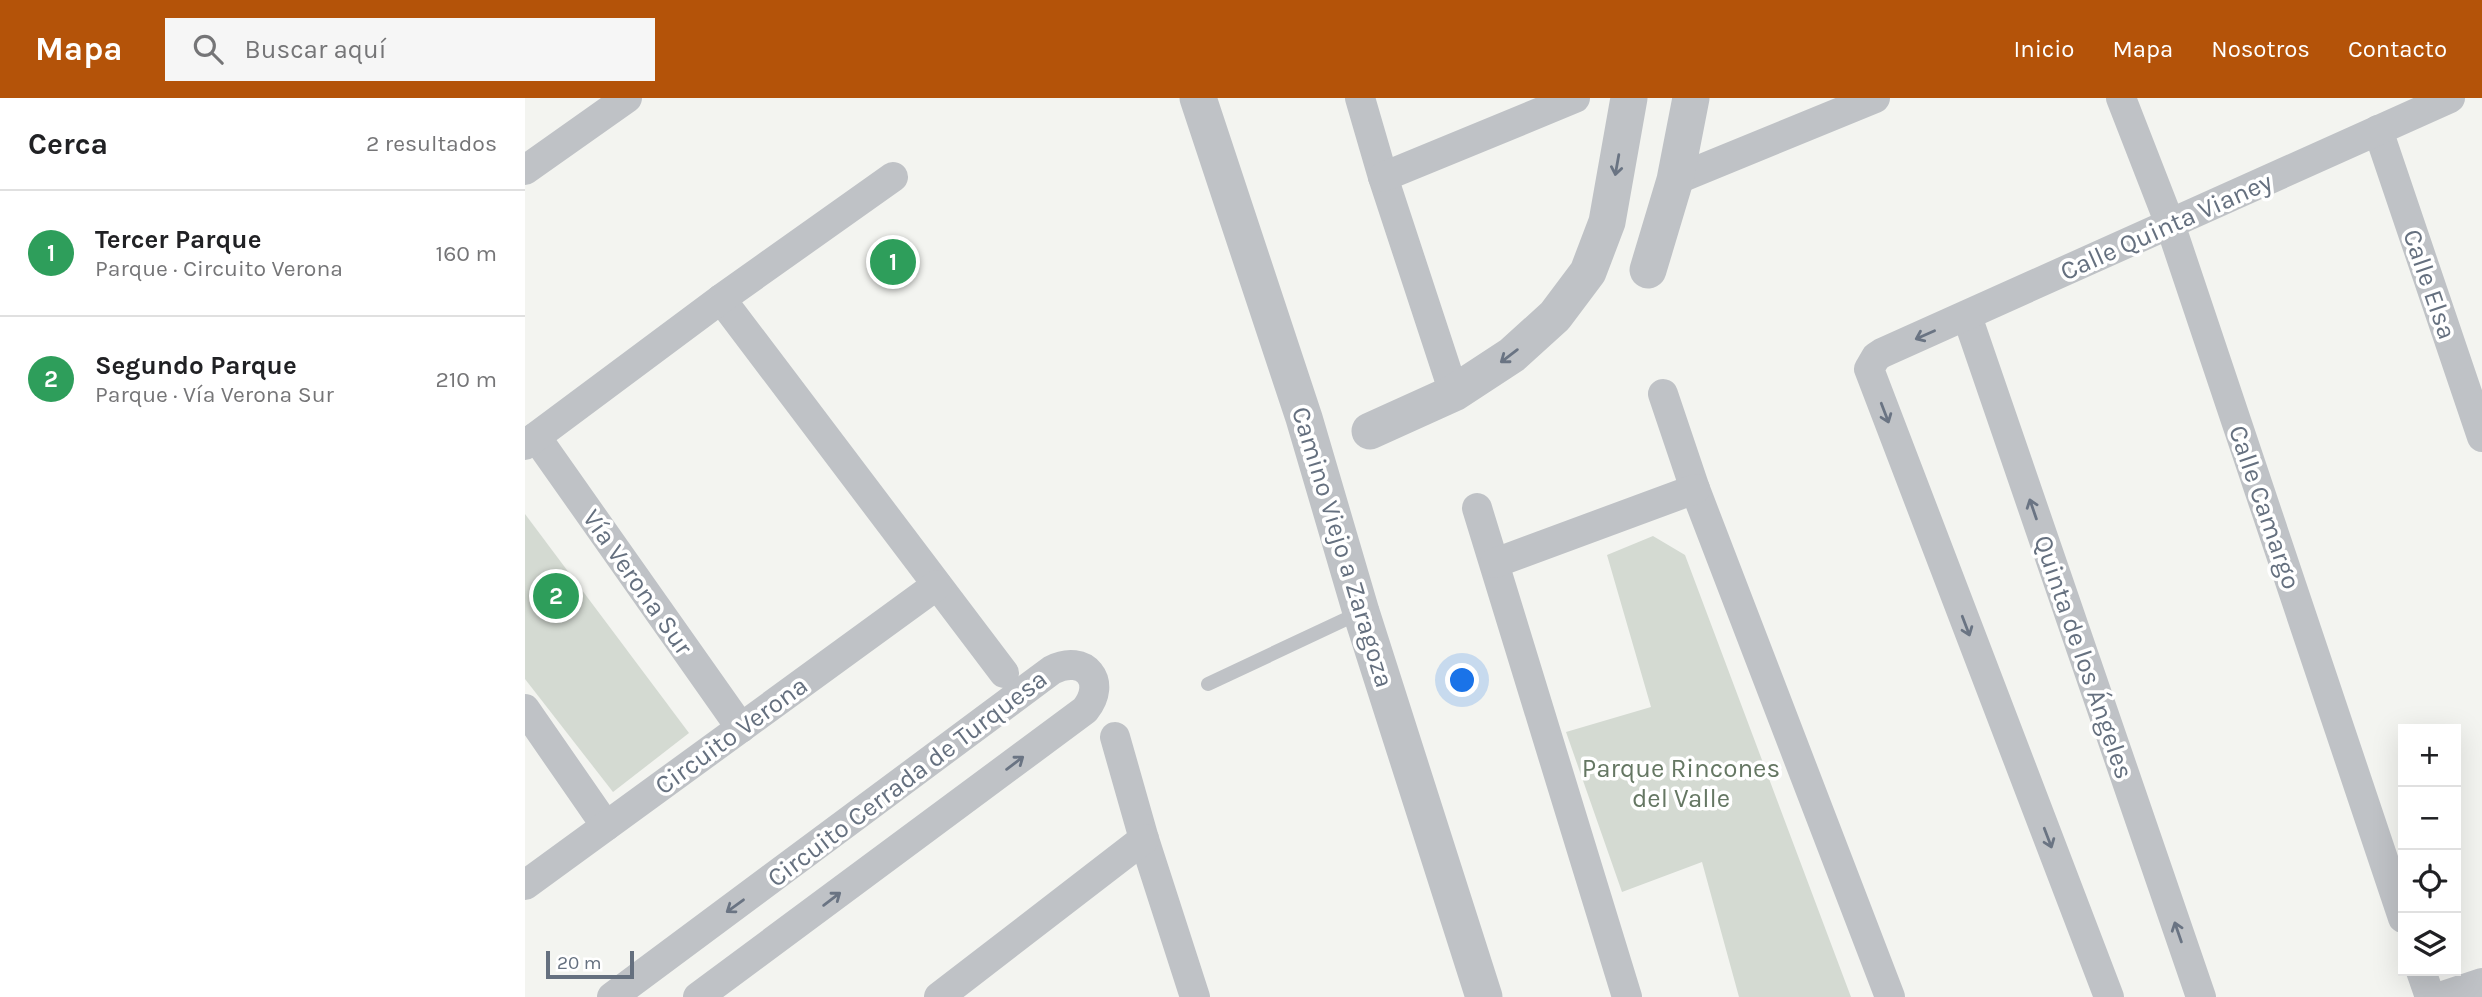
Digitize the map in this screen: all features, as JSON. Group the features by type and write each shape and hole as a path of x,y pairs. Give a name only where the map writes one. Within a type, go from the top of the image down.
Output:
{"street":[{"path":"525,170 627,98"},
{"name":"Camino Viejo a Zaragoza","path":"1198,98 1304,418 1361,612 1484,997"},
{"path":"1360,98 1454,393"},
{"path":"1383,177 1575,98"},
{"path":"1370,431 1454,393 1511,355 1555,316 1588,272 1607,222 1629,98"},
{"path":"1648,270 1675,180 1691,98"},
{"path":"1675,180 1875,98"},
{"name":"Calle Camargo","path":"2121,98 2170,224 2401,913"},
{"name":"Calle Quinta Vianey","path":"2109,997 1870,374 1872,363 1882,353 2450,98"},
{"name":"Calle Elsa","path":"2378,130 2482,437"},
{"path":"531,441 721,299 893,177"},
{"path":"721,299 1004,673"},
{"name":"Quinta de los Ángeles","path":"1967,316 2201,997"},
{"path":"1663,394 1695,489 1890,997"},
{"name":"Vía Verona Sur","path":"531,441 741,727"},
{"path":"1495,563 1695,489"},
{"path":"1477,508 1627,997"},
{"name":"Circuito Verona","path":"525,885 937,585"},
{"name":"Circuito Cerrada de Turquesa","path":"612,997 1052,670 1064,664 1074,664 1089,672 1096,691 1093,701 1085,710 698,997"},
{"path":"525,709 606,825"},
{"path":"1115,737 1195,997"},
{"path":"951,993 1145,839"},
{"path":"2423,976 2430,997"},
{"path":"2440,997 2482,983"}],"lane":[{"path":"1209,684 1361,612"}],"green space":[{"path":"525,514 689,733 613,792 525,679"},
{"name":"Parque Rincones del Valle","path":"1653,536 1685,555 1851,997 1739,997 1702,862 1622,892 1566,732 1651,707 1607,555"}],"place":[{"name":"Tercer Parque","path":"893,262"},
{"name":"Segundo Parque","path":"556,596"}]}
